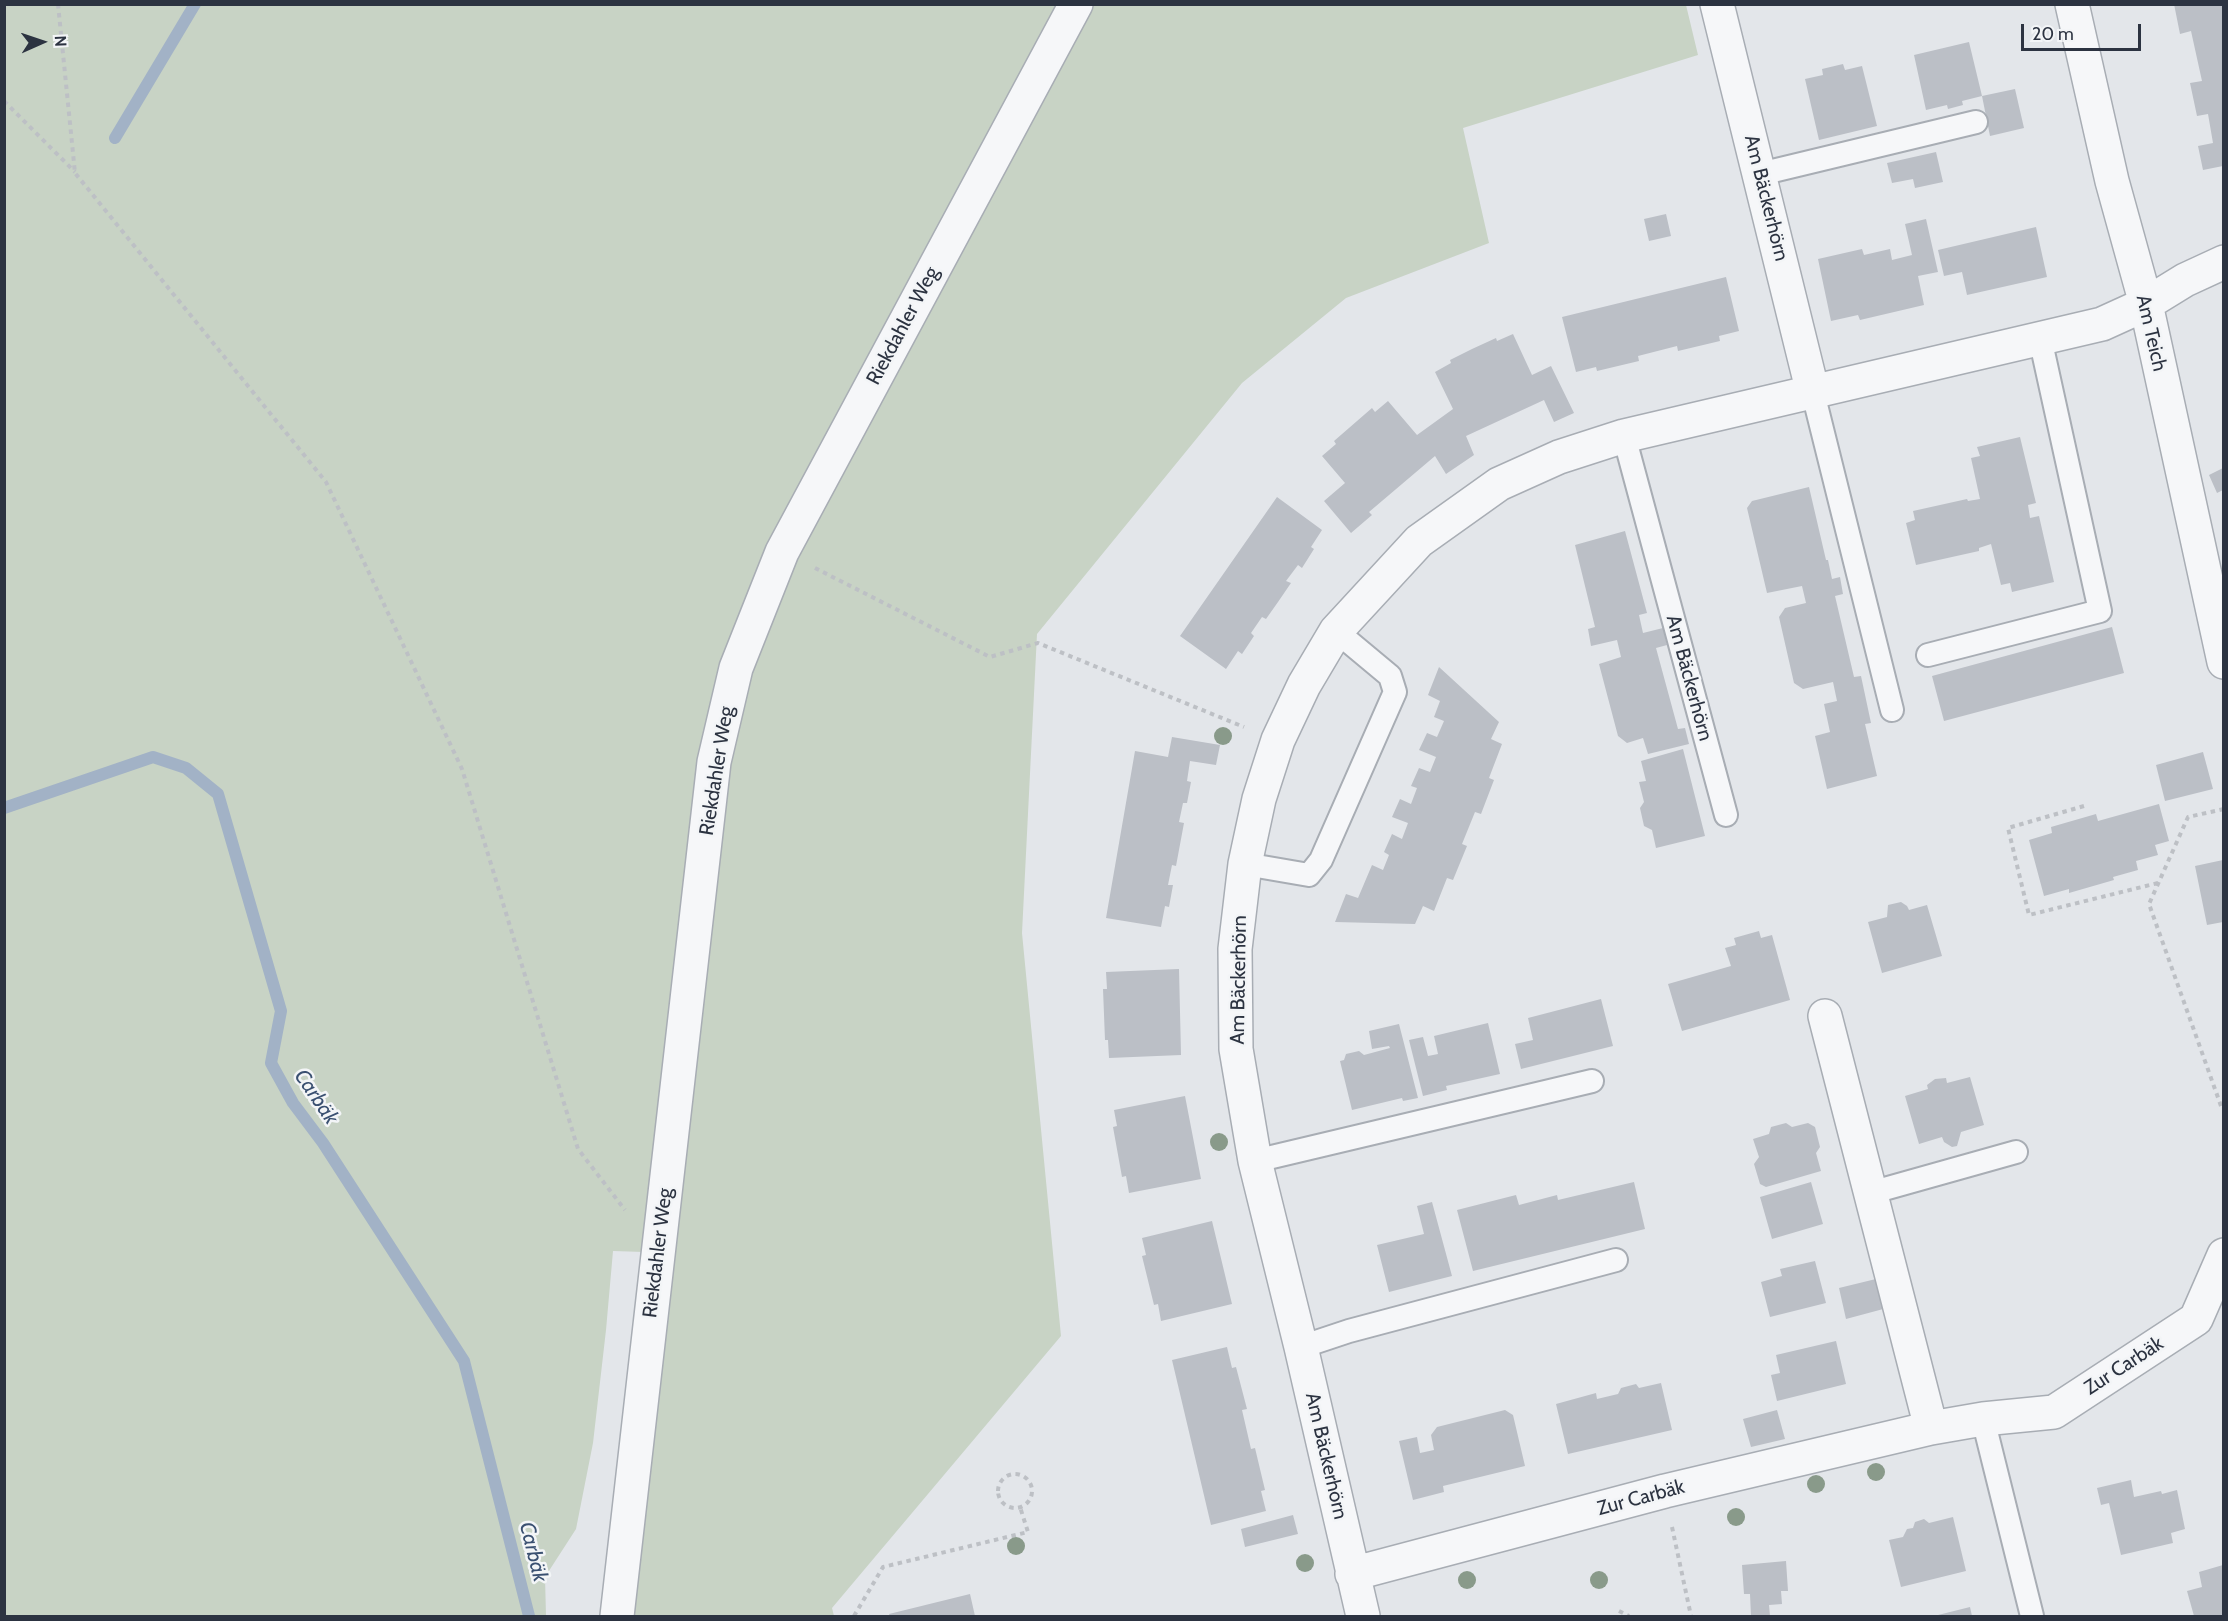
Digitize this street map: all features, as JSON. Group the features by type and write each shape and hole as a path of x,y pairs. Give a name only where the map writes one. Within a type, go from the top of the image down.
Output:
{"street":[{"name":"Riekdahler Weg","path":"617,1617 714,762 736,668 782,552 1076,4"},
{"name":"Am Teich","path":"2072,4 2112,182 2146,304 2223,663"},
{"name":"Am Bäckerhörn","path":"1722,6 1813,393"},
{"name":"Am Bäckerhörn","path":"1364,1617 1255,1161 1236,1049 1235,949 1245,864 1259,799 1278,740 1304,685 1336,631 1419,541 1499,484 1559,457 1624,436 2102,324 2146,304 2185,280 2223,262"},
{"path":"1825,1016 1931,1428"},
{"name":"Zur Carbäk","path":"1353,1574 1665,1491 1931,1428 1983,1419 2054,1412 2196,1318 2223,1255"}],"lane":[{"path":"1760,174 1976,122"},
{"path":"1928,655 2100,611 2040,338"},
{"name":"Am Bäckerhörn","path":"1813,393 1892,710"},
{"name":"Am Bäckerhörn","path":"1624,436 1726,815"},
{"path":"1245,864 1309,875 1321,860 1395,692 1390,676 1336,631"},
{"path":"1255,1161 1592,1081"},
{"path":"1870,1192 2016,1152"},
{"path":"1301,1347 1349,1331 1616,1260"},
{"path":"1983,1419 2032,1617"}],"path":[{"path":"58,4 75,173"},
{"path":"4,101 75,173 326,482 462,769 578,1149 658,1253"},
{"path":"782,552 990,657 1038,642 1278,740"},
{"path":"2084,806 2008,828 2029,915 2159,883"},
{"path":"2221,1106 2149,904 2188,817 2223,809"},
{"path":"1009,1474 1020,1474 1029,1480 1033,1491 1029,1501 1020,1508 1010,1508 1001,1502 998,1491 1000,1481 1009,1474"},
{"path":"1665,1491 1691,1617"},
{"path":"855,1617 883,1567 1028,1532 1020,1508"},
{"path":"1619,1611 1629,1617"}],"green space":[{"path":"5,5 1686,5 1698,55 1463,128 1489,243 1346,298 1242,383 1037,634 1022,933 1061,1336 832,1608 834,1616 617,1616 644,1252 613,1251 593,1443 576,1529 545,1577 546,1616 5,1616"}],"building":[{"path":"2174,4 2223,4 2223,166 2203,170 2198,146 2213,143 2208,114 2197,116 2190,83 2202,81 2191,31 2180,34"},
{"path":"1969,42 1982,96 1962,101 1963,105 1948,109 1947,105 1926,110 1914,55"},
{"path":"1843,64 1845,70 1862,66 1877,126 1819,140 1805,79 1823,75 1822,69"},
{"path":"2015,89 2024,128 1990,136 1982,96"},
{"path":"1936,152 1943,182 1915,188 1913,179 1892,183 1887,163"},
{"path":"1666,214 1671,236 1649,241 1644,219"},
{"path":"1926,219 1938,272 1918,276 1924,305 1860,320 1858,315 1831,321 1818,259 1862,249 1864,255 1890,249 1892,260 1912,255 1905,224"},
{"path":"2036,227 2047,277 1967,295 1962,272 1944,276 1938,250"},
{"path":"1726,277 1739,331 1719,336 1720,341 1678,351 1677,346 1638,356 1639,361 1597,371 1596,367 1576,372 1562,317"},
{"path":"1513,334 1532,375 1551,366 1574,413 1554,422 1544,400 1466,436 1474,455 1446,474 1435,456 1369,512 1372,515 1351,533 1324,501 1345,483 1322,456 1336,444 1334,441 1372,408 1375,412 1388,401 1417,435 1453,409 1435,372 1451,363 1450,360 1472,349 1496,338 1497,341"},
{"path":"2020,437 2036,503 2028,505 2030,518 2039,516 2054,582 2012,592 2010,583 2001,585 1991,544 1979,548 1979,551 1916,565 1906,523 1915,520 1913,511 1967,499 1968,501 1980,499 1971,458 1980,456 1977,447"},
{"path":"2223,468 2223,490 2217,493 2209,475"},
{"path":"1809,487 1832,579 1840,577 1843,594 1835,596 1854,677 1861,676 1871,723 1865,724 1877,776 1827,789 1815,736 1830,732 1824,704 1837,701 1833,682 1803,689 1794,683 1779,617 1785,608 1806,603 1802,586 1767,593 1747,508 1752,501"},
{"path":"1277,497 1322,530 1311,547 1314,549 1302,568 1298,565 1286,581 1291,583 1266,619 1262,617 1251,633 1254,636 1242,654 1238,651 1226,669 1180,636"},
{"path":"1625,531 1647,613 1639,615 1643,633 1663,628 1667,645 1656,648 1678,729 1685,728 1689,744 1648,754 1643,738 1627,743 1618,736 1599,664 1621,657 1617,640 1591,646 1588,629 1595,627 1575,545"},
{"path":"2112,627 2124,673 1944,721 1932,676"},
{"path":"1439,667 1499,722 1491,739 1502,744 1489,778 1494,780 1481,814 1475,812 1462,844 1467,846 1453,880 1447,878 1434,911 1423,906 1415,924 1335,922 1346,894 1358,898 1372,865 1383,870 1389,855 1384,852 1392,834 1402,839 1408,823 1392,817 1400,799 1411,804 1417,788 1411,786 1419,768 1430,772 1436,757 1419,750 1427,733 1437,737 1444,721 1434,717 1440,701 1428,695"},
{"path":"1172,737 1220,745 1216,765 1190,761 1187,781 1191,782 1187,803 1183,803 1179,822 1184,823 1176,866 1172,865 1168,885 1173,885 1169,907 1165,906 1161,927 1106,918 1135,751 1168,757"},
{"path":"1683,749 1705,836 1656,848 1652,830 1644,826 1640,808 1644,802 1639,782 1646,781 1641,761"},
{"path":"2203,752 2213,789 2165,801 2156,765"},
{"path":"2159,804 2169,841 2155,845 2158,855 2136,861 2138,870 2113,877 2114,880 2069,893 2069,889 2044,896 2029,840 2052,833 2051,827 2096,814 2098,821"},
{"path":"2223,860 2223,922 2207,925 2195,866"},
{"path":"1901,902 1909,910 1927,905 1942,956 1882,973 1868,922 1887,917 1888,905"},
{"path":"1759,931 1761,938 1772,935 1790,1000 1682,1031 1668,984 1731,966 1725,948 1736,945 1734,938"},
{"path":"1179,969 1181,1055 1109,1058 1108,1040 1105,1040 1103,989 1107,989 1106,972"},
{"path":"1601,999 1613,1046 1521,1069 1515,1044 1533,1040 1528,1018"},
{"path":"1488,1023 1500,1074 1446,1086 1447,1090 1423,1096 1409,1040 1423,1037 1428,1056 1438,1054 1434,1036"},
{"path":"1399,1024 1418,1098 1403,1101 1402,1098 1352,1110 1340,1061 1344,1060 1346,1054 1359,1051 1364,1055 1390,1048 1389,1046 1372,1049 1369,1031"},
{"path":"1970,1077 1984,1125 1961,1132 1957,1146 1952,1147 1944,1142 1942,1137 1919,1144 1905,1096 1928,1089 1927,1085 1935,1079 1946,1078 1947,1083"},
{"path":"1185,1096 1201,1179 1129,1193 1126,1176 1122,1177 1113,1127 1117,1126 1114,1110"},
{"path":"1786,1123 1792,1127 1808,1123 1815,1127 1820,1147 1816,1153 1821,1171 1766,1187 1760,1184 1754,1164 1759,1157 1753,1139 1769,1134 1771,1127"},
{"path":"1634,1182 1645,1229 1473,1271 1457,1210 1516,1195 1519,1205 1557,1195 1558,1200"},
{"path":"1811,1182 1823,1224 1772,1239 1760,1197"},
{"path":"1432,1202 1452,1276 1389,1292 1377,1245 1424,1234 1417,1206"},
{"path":"1212,1221 1232,1304 1161,1321 1158,1304 1154,1305 1142,1256 1146,1255 1142,1238"},
{"path":"1815,1261 1826,1303 1770,1317 1761,1282 1782,1276 1780,1269"},
{"path":"1880,1278 1887,1308 1846,1319 1839,1288"},
{"path":"1836,1341 1846,1384 1777,1401 1771,1375 1780,1373 1776,1355"},
{"path":"1227,1347 1232,1368 1236,1367 1247,1409 1242,1410 1251,1449 1255,1448 1265,1490 1261,1491 1266,1511 1211,1525 1172,1360"},
{"path":"1661,1383 1672,1430 1568,1454 1556,1404 1596,1393 1597,1399 1618,1394 1621,1388 1636,1384 1639,1388"},
{"path":"1505,1410 1513,1415 1525,1466 1443,1486 1444,1492 1413,1500 1399,1441 1417,1437 1420,1453 1434,1450 1431,1435 1437,1427"},
{"path":"1777,1410 1785,1439 1751,1447 1743,1419"},
{"path":"2131,1480 2134,1497 2177,1490 2185,1529 2171,1533 2173,1543 2121,1555 2109,1503 2101,1505 2097,1488"},
{"path":"1293,1515 1298,1534 1245,1547 1241,1529"},
{"path":"1953,1517 1966,1571 1901,1587 1889,1540 1903,1537 1907,1529 1913,1528 1915,1522 1924,1519 1929,1523"},
{"path":"1786,1561 1788,1591 1781,1591 1782,1604 1769,1605 1770,1616 1751,1616 1750,1594 1744,1594 1742,1565"},
{"path":"2223,1565 2223,1616 2194,1616 2187,1591 2202,1587 2199,1572"},
{"path":"970,1594 975,1616 890,1616 889,1614"},
{"path":"1970,1607 1972,1616 1934,1616"}],"waterway":[{"path":"115,138 195,4"},
{"name":"Carbäk","path":"4,808 153,757 186,768 218,794 281,1011 271,1063 293,1103 323,1143 464,1361 529,1616"}]}
